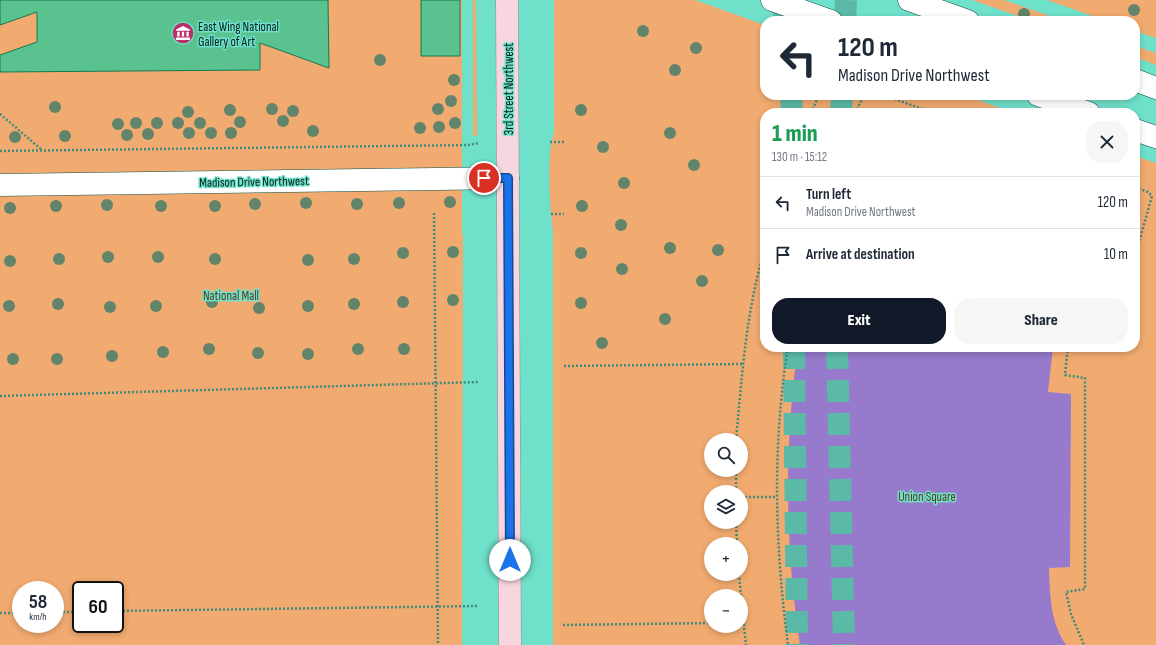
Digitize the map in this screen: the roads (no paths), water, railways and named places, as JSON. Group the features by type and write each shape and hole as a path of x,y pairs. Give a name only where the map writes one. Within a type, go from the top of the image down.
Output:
{"main road":[{"name":"3rd Street Northwest","path":"507,0 510,645"}],"street":[{"path":"772,0 816,16"},
{"path":"909,0 954,16"},
{"path":"1140,82 1156,88"},
{"path":"1052,100 1074,108"},
{"path":"1140,132 1156,137"},
{"name":"Madison Drive Northwest","path":"0,185 508,178"}],"tunnel":[{"path":"783,0 785,16"},
{"path":"845,16 846,0"},
{"path":"791,100 792,108"},
{"path":"841,108 842,100"},
{"path":"794,352 797,645"},
{"path":"837,352 844,645"}],"place":[{"name":"East Wing National Gallery of Art","path":"183,33"}],"park label":[{"name":"National Mall","path":"231,295"},
{"name":"Union Square","path":"927,496"}]}
